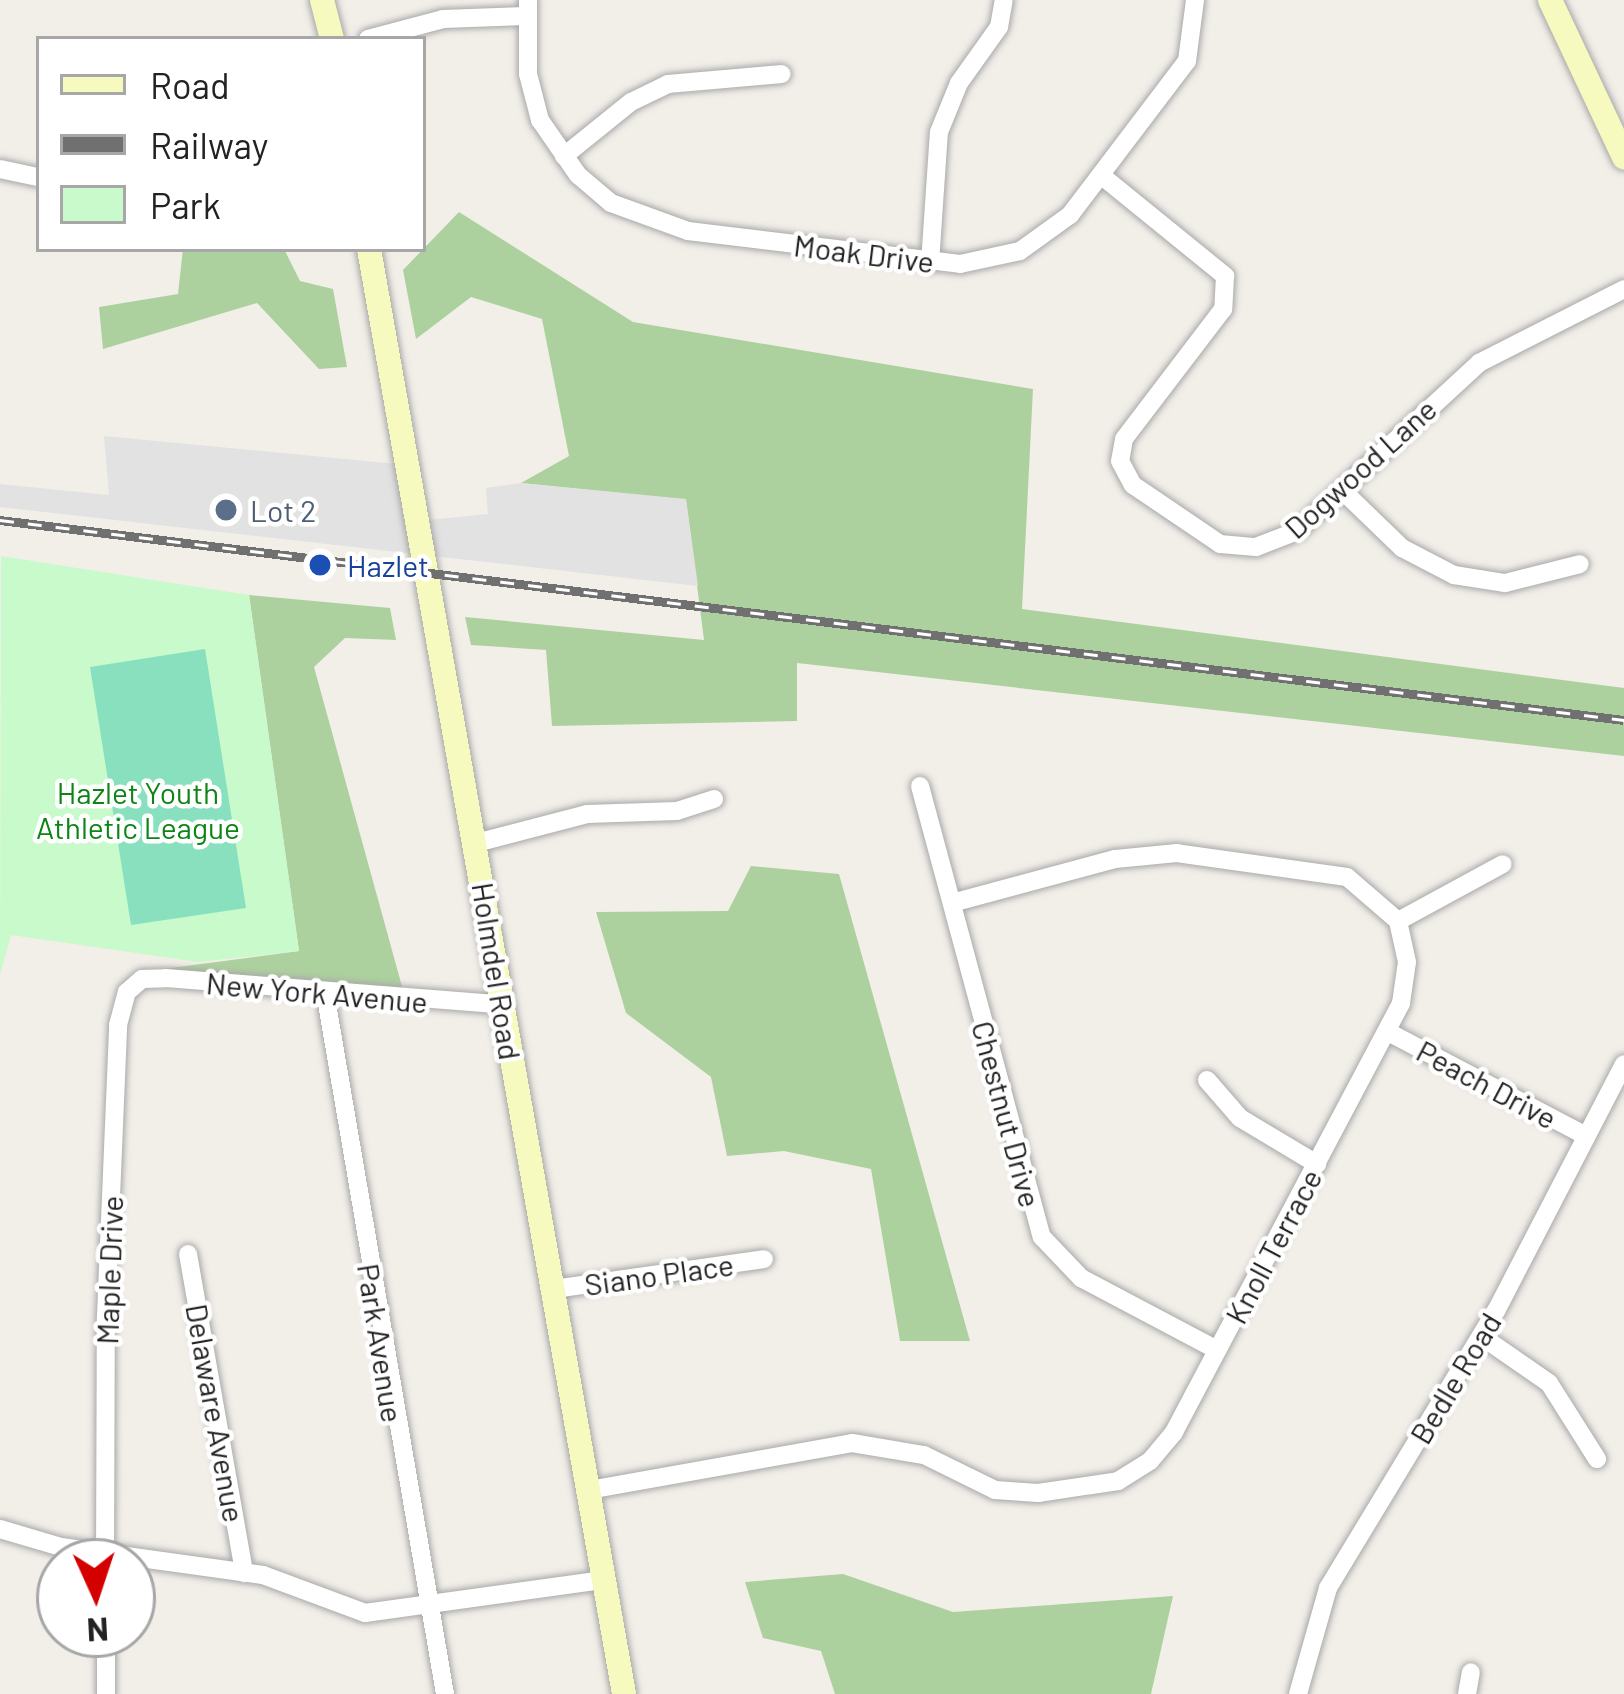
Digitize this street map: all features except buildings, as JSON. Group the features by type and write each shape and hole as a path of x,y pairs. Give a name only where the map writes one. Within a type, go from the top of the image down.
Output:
{"main road":[{"path":"322,0 331,36"},
{"path":"1550,0 1624,157"},
{"name":"Holmdel Road","path":"370,252 624,1694"}],"street":[{"path":"930,263 939,132 959,83 999,27 1004,0"},
{"name":"Moak Drive","path":"380,36 442,20 526,8 531,92 565,156 593,191 660,225 930,263 978,262 1020,250 1056,228 1102,176 1187,61 1195,0"},
{"path":"565,156 632,102 668,84 782,74"},
{"path":"0,169 36,176"},
{"name":"Dogwood Lane","path":"1102,176 1218,265 1228,286 1223,309 1124,439 1120,461 1127,479 1200,535 1242,547 1298,531 1479,363 1624,289"},
{"path":"1343,491 1402,548 1454,575 1504,583 1580,564"},
{"name":"Chestnut Drive","path":"920,786 1050,1250 1081,1278 1217,1350"},
{"path":"476,843 587,814 677,811 714,800"},
{"path":"952,903 1115,859 1177,854 1347,877 1398,921 1503,864"},
{"name":"Knoll Terrace","path":"589,1490 852,1443 924,1455 1009,1493 1102,1485 1135,1473 1162,1450 1388,1032 1407,980 1398,921"},
{"name":"New York Avenue","path":"135,983 166,978 500,1004"},
{"name":"Maple Drive","path":"105,1538 118,1024 135,983"},
{"name":"Park Avenue","path":"325,992 445,1694"},
{"name":"Peach Drive","path":"1388,1032 1586,1136"},
{"name":"Bedle Road","path":"1298,1694 1328,1588 1481,1336 1624,1064"},
{"path":"1207,1080 1240,1118 1317,1164"},
{"name":"Delaware Avenue","path":"188,1254 244,1573"},
{"name":"Siano Place","path":"554,1288 764,1258"},
{"path":"1481,1336 1549,1383 1597,1459"},
{"path":"0,1529 36,1539"},
{"path":"156,1564 244,1573 354,1611 604,1580"},
{"path":"106,1658 106,1694"},
{"path":"1467,1694 1471,1672"}],"green space":[{"path":"459,212 633,322 1033,389 1022,609 1624,688 1624,756 797,663 797,721 552,726 546,650 471,645 465,617 704,640 686,500 521,483 569,456 542,319 471,297 416,339 403,270 426,252 426,246"},
{"path":"183,252 286,252 300,281 333,289 347,367 319,369 257,303 103,349 99,307 178,294"},
{"name":"Hazlet Youth Athletic League","path":"1,556 249,595 299,951 198,962 11,935 0,975"},
{"path":"249,595 390,608 396,640 345,638 314,667 406,1001 133,973 299,951"},
{"path":"205,649 246,908 131,925 90,667"},
{"path":"751,866 839,874 970,1341 900,1341 871,1169 784,1151 727,1156 711,1077 626,1013 596,912 728,911"},
{"path":"843,1574 953,1612 1173,1596 1151,1694 835,1694 821,1651 763,1638 745,1582"}],"shaded area":[{"name":"Lot 2","path":"104,436 407,465 418,521 488,514 486,488 521,483 686,499 698,586 0,507 0,484 109,495"}],"railway":[{"path":"0,520 1624,720"}],"place":[{"name":"Lot 2","path":"226,510"},
{"name":"Hazlet","path":"320,565"}]}
